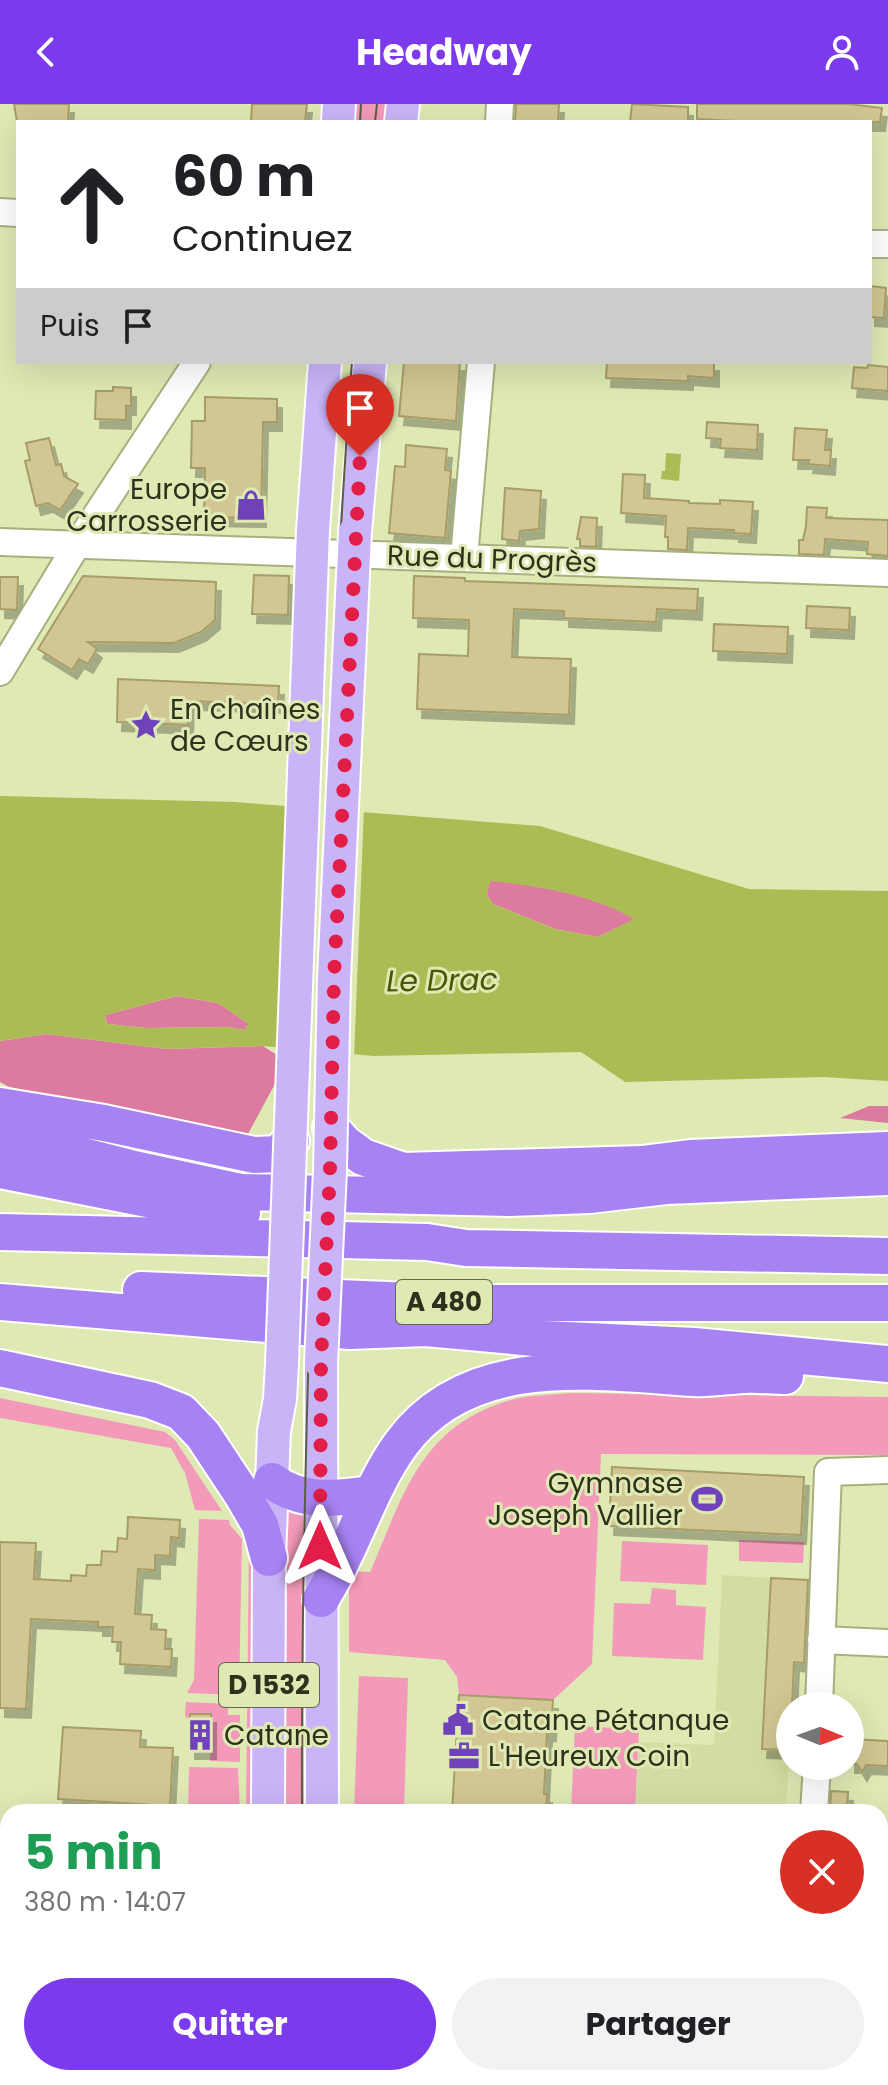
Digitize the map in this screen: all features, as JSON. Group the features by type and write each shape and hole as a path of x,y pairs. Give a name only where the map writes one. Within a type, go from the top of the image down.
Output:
{"highway":[{"path":"0,1106 104,1123 254,1155 282,1148"},
{"path":"0,1135 241,1192 510,1198 589,1195 666,1186 888,1176"},
{"path":"341,1139 390,1168 403,1171 642,1164 888,1176"},
{"path":"642,1164 690,1158 888,1150"},
{"path":"0,1170 188,1207 360,1225 427,1242"},
{"name":"A 480","path":"0,1232 427,1242 466,1248 888,1256"},
{"name":"A 480","path":"0,1283 460,1303 888,1303"},
{"path":"0,1302 350,1331 426,1328 545,1339 694,1346 888,1364"},
{"path":"9,1371 150,1400 181,1412 203,1435 242,1494 260,1525 269,1558"},
{"path":"830,1378 888,1371"},
{"path":"321,1599 341,1563 371,1494 402,1442 432,1411 458,1395 505,1377 548,1372 644,1373 699,1378 745,1375 888,1383"},
{"path":"272,1481 286,1492 320,1498 371,1494"}],"main road":[{"name":"D 1532","path":"268,1804 269,1558 274,1431 282,1363 282,1148 294,977 313,530 325,364"},
{"name":"D 1532","path":"322,1804 321,1363 341,1139 334,962 355,532 370,364"}],"street":[{"path":"0,672 78,543 196,364"},
{"path":"464,558 481,364"},
{"name":"Rue du Progrès","path":"0,542 888,573"},
{"path":"819,1692 828,1472 888,1470"},
{"path":"821,1640 888,1643"},
{"path":"815,1804 816,1780"}],"shaded area":[{"path":"352,104 389,104 387,120 351,120"},
{"path":"490,880 583,897 635,919 598,937 555,929 493,904 487,895"},
{"path":"177,996 218,1003 249,1024 244,1030 107,1024 105,1015"},
{"path":"47,1034 166,1049 263,1046 277,1055 276,1082 248,1134 9,1087 0,1082 0,1041"},
{"path":"869,1106 888,1106 888,1123 840,1118"},
{"path":"571,1393 888,1397 888,1455 601,1454 592,1664 553,1700 459,1695 457,1677 445,1660 349,1652 349,1571 370,1572 406,1491 435,1446 455,1427 480,1412 518,1398"},
{"path":"0,1398 165,1432 175,1440 222,1511 195,1510 185,1473 171,1448 0,1418"},
{"path":"282,1512 310,1512 313,1804 280,1804"},
{"path":"199,1519 229,1520 242,1539 239,1695 187,1693 194,1680"},
{"path":"249,1540 258,1562 257,1804 246,1804"},
{"path":"739,1540 804,1542 803,1563 739,1561"},
{"path":"622,1541 708,1545 706,1585 620,1581"},
{"path":"722,1575 809,1580 804,1663 794,1663 792,1692 776,1692 776,1780 788,1780 786,1804 635,1804 639,1742 714,1745"},
{"path":"652,1588 676,1590 676,1605 706,1607 703,1660 612,1656 614,1603 650,1604"},
{"path":"359,1676 408,1678 404,1804 354,1804"},
{"path":"186,1702 228,1704 228,1715 240,1715 240,1762 210,1761 211,1715 190,1715 187,1719"},
{"path":"575,1726 639,1729 635,1804 571,1804"},
{"path":"189,1767 238,1768 240,1804 188,1804"}],"water":[{"path":"666,453 681,454 679,481 661,479 662,471 665,471"},
{"name":"Le Drac","path":"0,796 235,802 540,826 749,889 888,891 888,1081 823,1077 625,1082 581,1052 374,1056 263,1046 166,1049 47,1034 0,1041","holes":["490,881 564,892 600,903 634,919 598,937 555,929 493,904 487,895","177,996 218,1003 249,1024 244,1030 107,1024 105,1015"]}],"pier":[{"path":"287,802 364,808 354,1058 277,1051"}],"building":[{"path":"14,104 69,104 68,120 17,120"},
{"path":"252,104 307,104 305,120 251,120"},
{"path":"516,104 559,104 558,120 515,120"},
{"path":"632,104 688,107 688,120 630,120"},
{"path":"697,104 849,104 882,108 880,122 697,119"},
{"path":"872,286 886,288 884,318 872,317"},
{"path":"404,364 460,364 456,421 399,416"},
{"path":"607,364 714,364 714,378 688,376 688,381 606,378"},
{"path":"868,365 888,367 888,391 852,388 854,367 867,368"},
{"path":"113,387 131,388 131,406 126,406 126,420 95,419 96,391 113,391"},
{"path":"205,397 277,399 277,422 263,422 261,518 204,517 205,468 191,468 192,421 205,421"},
{"path":"707,422 758,425 757,450 720,448 721,439 706,438"},
{"path":"795,428 827,430 825,450 831,450 830,466 808,464 809,460 793,460"},
{"path":"49,438 56,465 61,464 64,476 78,484 60,510 48,503 36,506 25,461 30,460 26,443"},
{"path":"406,445 447,449 445,470 451,471 445,538 389,533 395,466 405,467"},
{"path":"623,474 645,475 644,498 689,503 720,504 720,500 753,502 751,534 688,528 687,550 668,549 666,516 621,513"},
{"path":"505,488 541,491 539,529 520,531 519,541 502,539"},
{"path":"807,507 827,508 826,518 888,520 888,556 867,554 868,542 825,539 824,555 799,554"},
{"path":"581,517 597,518 596,547 580,546 580,539 577,539"},
{"path":"254,575 289,576 288,615 252,614"},
{"path":"83,576 216,582 215,620 201,632 174,643 88,642 97,649 88,664 79,659 72,670 38,649"},
{"path":"414,576 465,578 465,581 698,589 697,611 657,609 656,622 564,618 564,611 514,609 512,657 571,659 569,715 417,709 419,654 468,656 469,620 413,618"},
{"path":"0,577 18,577 17,610 0,609"},
{"path":"807,606 850,608 849,630 806,628"},
{"path":"714,624 788,627 787,654 713,651"},
{"path":"118,679 279,686 278,704 189,701 188,725 117,722"},
{"name":"Gymnase Joseph Vallier","path":"612,1467 804,1477 801,1535 609,1526"},
{"path":"128,1517 180,1520 179,1538 171,1537 170,1556 155,1555 155,1570 138,1569 135,1614 152,1615 151,1629 166,1630 165,1649 172,1649 171,1667 120,1664 121,1642 112,1642 113,1627 98,1627 98,1622 31,1619 26,1709 0,1708 0,1542 36,1543 34,1579 71,1581 71,1575 86,1576 87,1565 101,1565 102,1551 117,1552 118,1538 127,1539"},
{"path":"771,1578 808,1580 804,1663 794,1662 793,1692 776,1692 776,1750 762,1749"},
{"path":"459,1695 553,1700 551,1732 547,1733 544,1794 547,1794 546,1804 452,1804"},
{"name":"Catane","path":"190,1714 211,1714 211,1750 190,1750"},
{"path":"63,1727 141,1731 140,1747 173,1748 170,1804 58,1799"},
{"path":"864,1740 888,1741 888,1766 866,1765 864,1768"},
{"path":"831,1791 848,1792 847,1804 830,1804"}],"tram line":[{"path":"360,120 361,104"},
{"path":"375,120 377,104"},
{"path":"302,1804 304,1536 315,1168 331,719 352,364"}],"place":[{"name":"Europe Carrosserie","path":"251,505"},
{"name":"En chaînes de Cœurs","path":"146,725"},
{"name":"Gymnase Joseph Vallier","path":"707,1499"},
{"name":"Catane Pétanque","path":"458,1720"},
{"name":"Catane","path":"200,1735"},
{"name":"L'Heureux Coin","path":"464,1756"}],"route":[{"path":"320,1546 321,1363 330,1170 334,978 360,456"}]}
